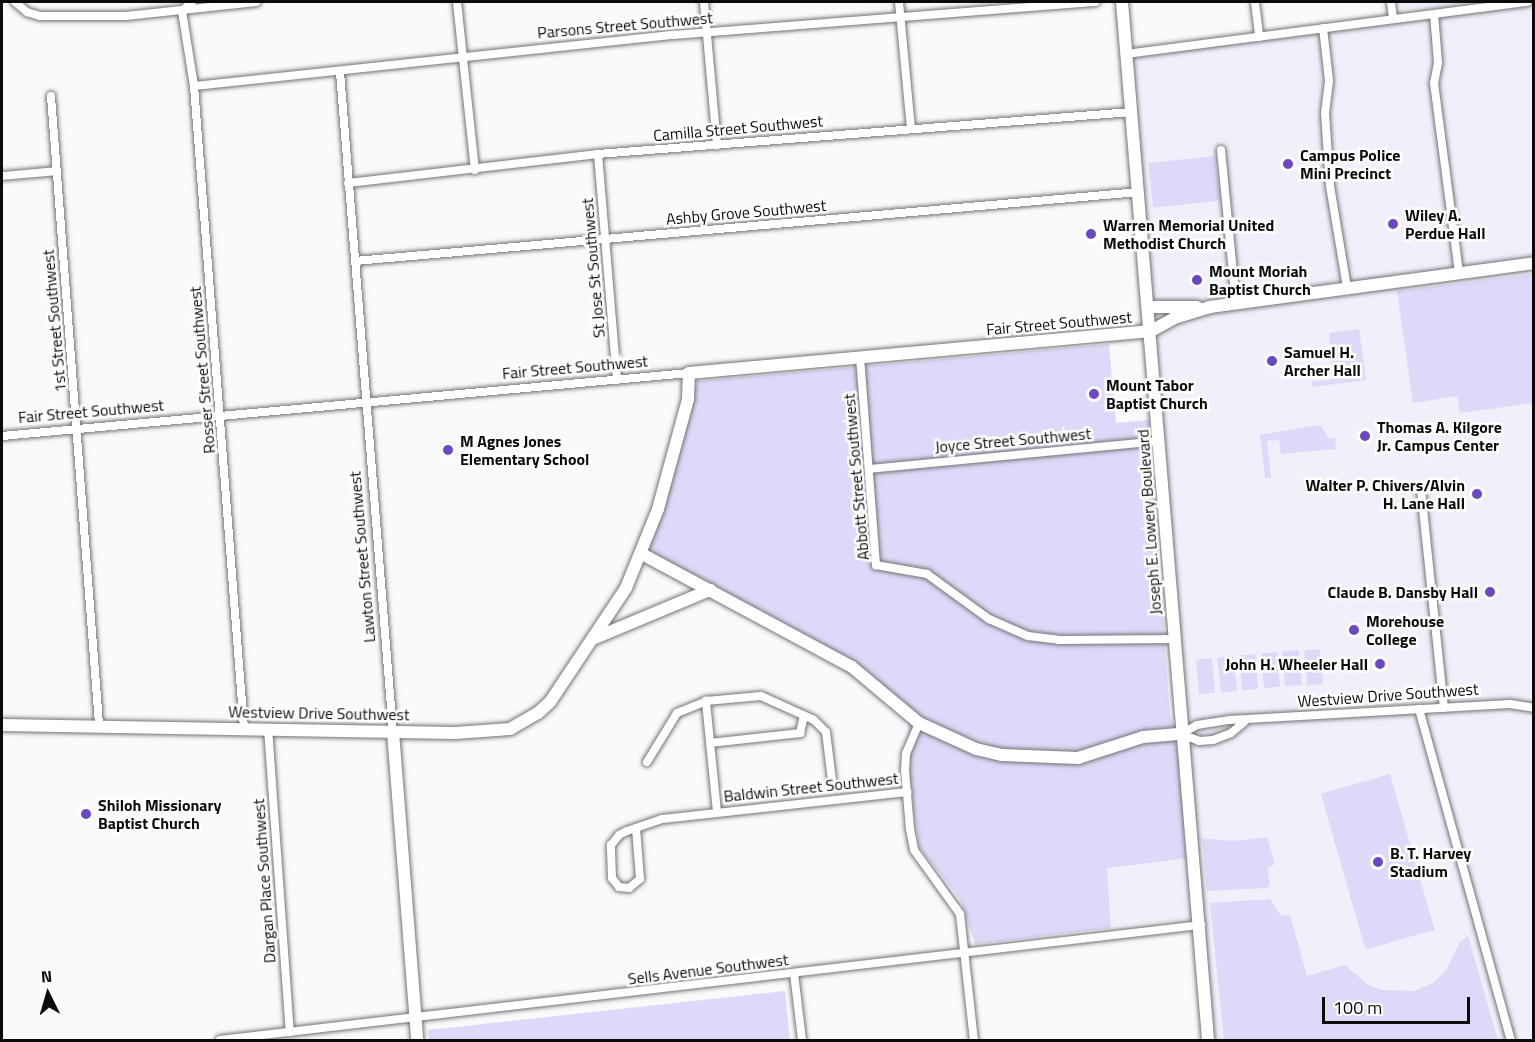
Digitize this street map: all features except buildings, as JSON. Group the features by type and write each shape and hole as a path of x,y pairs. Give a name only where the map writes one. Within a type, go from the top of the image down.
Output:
{"street":[{"path":"15,2 27,12 40,16 182,11 256,2"},
{"path":"182,11 192,2"},
{"path":"457,2 475,170"},
{"path":"704,2 717,145"},
{"path":"899,2 910,128"},
{"name":"Parsons Street Southwest","path":"194,86 340,72 463,55 707,32 1096,2"},
{"name":"Joseph E. Lowery Boulevard","path":"1122,2 1151,331 1180,734 1201,925 1208,1041"},
{"path":"1256,2 1259,37"},
{"path":"1391,2 1393,19"},
{"path":"1126,54 1527,2"},
{"name":"Rosser Street Southwest","path":"182,11 194,86 244,728"},
{"path":"1434,14 1438,63 1434,83 1459,273"},
{"path":"1323,28 1329,81 1325,113 1330,186 1347,288"},
{"name":"Lawton Street Southwest","path":"340,72 417,1041"},
{"name":"1st Street Southwest","path":"51,96 99,724"},
{"name":"Camilla Street Southwest","path":"348,183 598,154 1131,112"},
{"path":"1221,150 1236,303"},
{"name":"St Jose St Southwest","path":"598,154 617,380"},
{"path":"2,176 57,171"},
{"name":"Ashby Grove Southwest","path":"355,261 1139,192"},
{"path":"1149,307 1210,307 1533,263"},
{"name":"Fair Street Southwest","path":"2,436 1151,331 1210,307"},
{"name":"Abbott Street Southwest","path":"860,357 876,565 927,574 989,619 1028,636 1059,640 1174,639"},
{"path":"642,554 688,399 689,373"},
{"name":"Joyce Street Southwest","path":"869,469 1159,441"},
{"path":"1421,490 1444,708"},
{"name":"Westview Drive Southwest","path":"2,724 493,732 525,722 549,702 593,639 642,554 852,667 919,723 976,749 1013,755 1078,758 1098,755 1143,737 1180,734 1211,722 1244,722 1510,704 1533,708"},
{"path":"593,639 710,591"},
{"name":"Baldwin Street Southwest","path":"647,762 677,712 706,701 761,696 804,715 826,732 832,780"},
{"name":"Baldwin Street Southwest","path":"706,701 717,812"},
{"path":"1419,710 1511,1041"},
{"path":"710,742 800,733 804,715"},
{"name":"Westview Drive Southwest","path":"1180,734 1199,741 1213,740 1231,733 1244,722"},
{"path":"919,723 906,753 914,849 953,899 960,914 967,953 974,1041"},
{"name":"Dargan Place Southwest","path":"268,728 290,1032"},
{"name":"Baldwin Street Southwest","path":"636,828 640,879 629,888 619,886 612,878 611,845 619,835 636,828 680,815 908,792"},
{"name":"Sells Avenue Southwest","path":"220,1041 262,1038 290,1032 1201,925"},
{"path":"794,973 802,1041"}],"shaded area":[{"name":"Morehouse College","path":"1399,2 1533,2 1533,1040 1209,1040 1151,331 1235,301 1147,317 1128,55 1423,12 1423,7 1400,10"},
{"path":"1215,156 1220,201 1153,208 1148,163"},
{"path":"1533,274 1533,403 1460,413 1457,396 1413,403 1397,291"},
{"path":"1359,329 1366,380 1312,387 1311,382 1332,379 1329,333"},
{"path":"1109,344 1116,423 1149,420 1170,716 1184,749 1188,858 1107,868 1111,928 975,944 960,899 919,847 910,785 908,718 829,659 644,561 697,381"},
{"path":"1321,425 1328,438 1335,438 1336,449 1281,454 1279,440 1267,441 1271,478 1265,478 1260,435"},
{"path":"1320,649 1323,684 1307,685 1304,650"},
{"path":"1299,650 1302,685 1285,686 1282,651"},
{"path":"1277,652 1280,687 1264,688 1261,653"},
{"path":"1255,654 1258,689 1242,690 1239,655"},
{"path":"1233,656 1237,691 1221,693 1217,658"},
{"path":"1212,658 1215,693 1199,694 1196,659"},
{"name":"B. T. Harvey Stadium","path":"1390,774 1435,930 1365,950 1321,794"},
{"path":"1267,837 1275,864 1267,868 1270,884 1267,888 1207,891 1202,838 1233,841"},
{"path":"1188,858 1193,919 1112,926 1106,865"},
{"path":"1270,899 1281,916 1290,915 1307,976 1345,965 1368,985 1382,990 1415,991 1433,983 1446,970 1460,942 1468,936 1498,1040 1224,1040 1210,903"},
{"path":"785,991 790,1040 429,1040 428,1030"}],"place":[{"name":"Campus Police Mini Precinct","path":"1288,164"},
{"name":"Wiley A. Perdue Hall","path":"1393,224"},
{"name":"Warren Memorial United Methodist Church","path":"1091,234"},
{"name":"Mount Moriah Baptist Church","path":"1197,280"},
{"name":"Samuel H. Archer Hall","path":"1272,361"},
{"name":"Mount Tabor Baptist Church","path":"1094,394"},
{"name":"Thomas A. Kilgore Jr. Campus Center","path":"1365,436"},
{"name":"M Agnes Jones Elementary School","path":"448,450"},
{"name":"Walter P. Chivers/Alvin H. Lane Hall","path":"1477,494"},
{"name":"Claude B. Dansby Hall","path":"1490,592"},
{"name":"Morehouse College","path":"1354,630"},
{"name":"John H. Wheeler Hall","path":"1380,664"},
{"name":"Shiloh Missionary Baptist Church","path":"86,814"},
{"name":"B. T. Harvey Stadium","path":"1378,862"}]}
